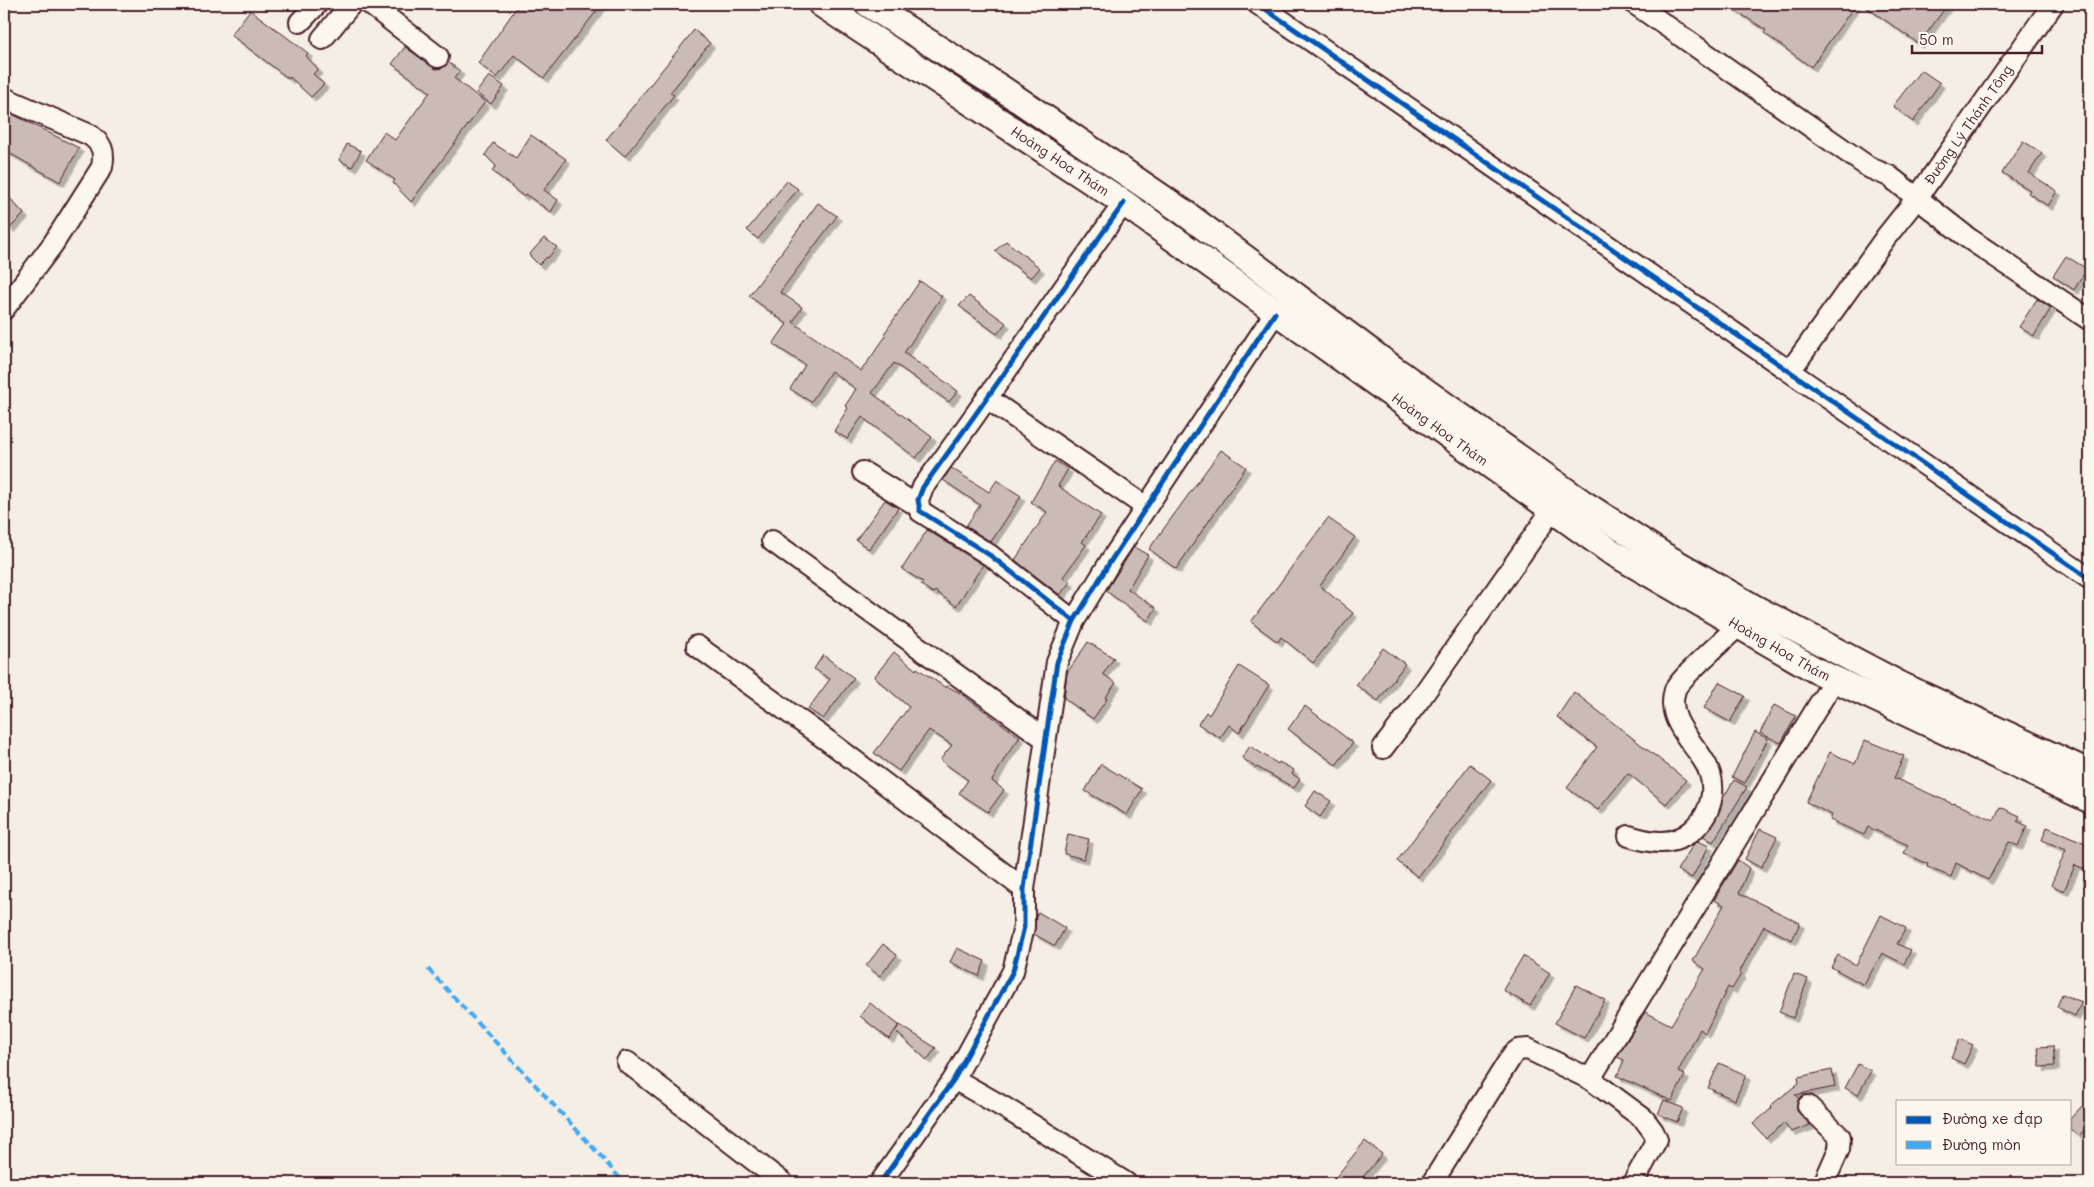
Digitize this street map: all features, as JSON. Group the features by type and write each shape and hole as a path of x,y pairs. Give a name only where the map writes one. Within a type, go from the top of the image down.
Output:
{"main road":[{"name":"Hoàng Hoa Thám","path":"821,4 1124,203 1275,313 1610,551 1825,675 2090,800"},
{"name":"Hoàng Hoa Thám","path":"868,4 1001,88 1182,212 1394,369 1584,503 1663,555 1755,608 1903,686 2090,773"},
{"path":"983,110 1001,88"},
{"path":"1825,675 1830,648"}],"street":[{"path":"300,22 317,4"},
{"path":"322,39 351,4"},
{"path":"370,4 438,57"},
{"path":"1258,4 2090,579"},
{"path":"1635,4 1870,168 1889,176 1968,238 2090,320"},
{"name":"Đường Lý Thánh Tông","path":"1790,371 1886,237 1917,198 2053,4"},
{"path":"4,98 90,134 103,150 104,158 102,167 53,244 4,309"},
{"path":"1074,621 991,556 920,511 918,500 923,487 988,399 1053,302 1124,203"},
{"path":"880,1183 954,1079 1013,971 1024,926 1024,889 1044,738 1057,662 1074,621 1275,313"},
{"path":"988,399 1146,508"},
{"path":"863,472 918,506"},
{"path":"1382,748 1420,699 1552,510"},
{"path":"772,541 1044,738"},
{"path":"1629,836 1650,843 1676,839 1688,834 1701,822 1710,807 1713,794 1711,780 1704,760 1682,733 1676,718 1673,703 1675,689 1738,626"},
{"path":"698,646 836,746 1024,889"},
{"path":"1590,1078 1825,675"},
{"path":"1432,1183 1513,1054 1518,1050 1528,1049 1590,1078 1644,1119 1654,1131 1657,1139 1633,1183"},
{"path":"627,1062 782,1183"},
{"path":"954,1079 1014,1112 1126,1183"},
{"path":"1808,1106 1840,1137 1839,1149 1824,1183"}],"building":[{"path":"519,4 602,4 544,78 514,55 497,78 478,63"},
{"path":"1725,4 1856,4 1811,67 1764,33 1766,30"},
{"path":"1862,4 1948,4 1919,44"},
{"path":"250,10 308,53 306,56 318,69 313,74 324,84 311,97 290,77 289,79 231,35"},
{"path":"694,30 710,43 670,93 674,95 625,156 606,140"},
{"path":"405,47 436,69 443,68 448,62 460,71 454,78 485,102 411,202 393,183 395,180 366,160 384,132 395,140 430,92 392,64"},
{"path":"1921,70 1940,83 1913,122 1893,106"},
{"path":"489,76 504,86 491,104 476,93"},
{"path":"12,114 79,148 60,182 4,150 4,132"},
{"path":"531,135 566,159 544,190 558,200 551,212 525,194 523,196 492,171 496,166 485,155 493,143 516,158"},
{"path":"2023,141 2042,153 2029,173 2057,191 2048,206 2028,193 2030,190 2002,173"},
{"path":"347,144 361,151 352,167 339,160"},
{"path":"787,181 798,189 758,239 747,230"},
{"path":"4,192 24,214 10,228 4,221"},
{"path":"818,203 837,216 780,292 802,307 793,322 861,371 886,336 884,334 920,281 942,296 904,353 958,391 949,402 894,363 872,393 932,437 916,458 862,417 847,439 834,431 848,408 845,406 856,389 831,371 811,402 790,389 805,365 773,344 787,324 749,296"},
{"path":"544,238 557,247 539,265 529,255"},
{"path":"1006,241 1040,268 1031,278 995,251"},
{"path":"2066,256 2087,269 2074,290 2053,276"},
{"path":"969,296 1006,323 997,334 959,306"},
{"path":"2037,299 2051,308 2034,336 2019,327"},
{"path":"1221,450 1246,467 1176,569 1149,549"},
{"path":"1055,461 1068,469 1058,486 1101,515 1082,542 1086,545 1063,577 1070,582 1060,595 1015,560 1047,512 1031,502"},
{"path":"951,468 989,492 997,480 1021,496 991,542 966,526 980,505 943,480"},
{"path":"885,500 898,508 869,549 856,540"},
{"path":"1328,518 1355,537 1320,586 1353,613 1313,663 1281,637 1278,642 1251,622"},
{"path":"927,530 983,565 956,606 935,591 933,593 921,585 923,582 902,569"},
{"path":"1134,547 1148,555 1128,589 1156,608 1148,621 1106,591"},
{"path":"1088,642 1114,658 1103,674 1116,683 1093,719 1064,698 1067,673"},
{"path":"1383,648 1405,664 1378,701 1356,685"},
{"path":"894,652 916,670 917,668 946,688 947,686 960,693 1020,737 1006,756 992,781 1004,790 988,812 959,793 968,780 940,760 952,745 929,730 899,771 874,753 909,707 874,677"},
{"path":"823,655 854,678 823,719 808,709 830,679 814,669"},
{"path":"1239,666 1269,685 1239,733 1229,725 1220,738 1198,724 1206,712 1209,715"},
{"path":"1719,682 1745,696 1730,722 1704,708"},
{"path":"1574,692 1686,780 1666,804 1628,773 1598,810 1567,788 1597,747 1557,717"},
{"path":"1774,705 1796,716 1781,743 1760,733"},
{"path":"1305,706 1353,743 1336,765 1288,729"},
{"path":"1755,732 1768,739 1745,783 1732,777"},
{"path":"1865,740 1904,756 1894,778 1994,820 2000,807 2020,816 2017,821 2027,826 2018,846 2009,842 1988,880 1956,863 1951,877 1927,867 1928,864 1904,853 1908,845 1868,827 1864,835 1830,820 1832,815 1806,802 1830,752 1855,764"},
{"path":"1250,746 1278,764 1279,762 1294,770 1292,774 1300,779 1294,788 1256,768 1242,758"},
{"path":"1101,764 1142,789 1127,815 1085,791"},
{"path":"1470,764 1491,780 1418,877 1397,861"},
{"path":"1734,780 1747,787 1713,842 1703,836 1716,819 1723,798"},
{"path":"1315,791 1331,801 1320,817 1305,806"},
{"path":"2047,827 2090,845 2090,871 2075,865 2064,891 2051,885 2066,850 2042,840"},
{"path":"1760,829 1777,837 1761,868 1745,859"},
{"path":"1068,834 1089,839 1084,859 1064,854"},
{"path":"1698,841 1709,846 1692,878 1677,870 1693,845"},
{"path":"1738,860 1749,868 1739,893 1800,923 1792,940 1764,926 1739,973 1741,974 1732,989 1728,987 1705,1033 1700,1029 1678,1072 1685,1075 1672,1101 1617,1076 1624,1060 1617,1057 1645,1012 1671,1025 1705,969 1693,961 1724,905 1714,900"},
{"path":"1038,912 1065,928 1055,946 1034,934"},
{"path":"1881,915 1906,928 1897,944 1911,950 1904,964 1882,953 1864,985 1831,967 1838,955 1856,965"},
{"path":"883,944 897,955 880,976 866,966"},
{"path":"957,948 985,961 979,976 950,962"},
{"path":"1523,956 1550,973 1530,1006 1503,990"},
{"path":"1794,974 1808,979 1793,1018 1779,1012"},
{"path":"1576,985 1605,1000 1584,1038 1555,1023"},
{"path":"2062,994 2082,1002 2075,1016 2057,1007"},
{"path":"870,1003 899,1025 889,1039 860,1016"},
{"path":"900,1025 936,1048 927,1060 895,1031"},
{"path":"1960,1039 1973,1045 1964,1064 1951,1058"},
{"path":"2053,1046 2055,1066 2040,1067 2038,1047"},
{"path":"1719,1063 1746,1075 1735,1100 1708,1088"},
{"path":"1858,1064 1871,1071 1858,1095 1845,1088"},
{"path":"1832,1070 1835,1087 1795,1095 1799,1099 1797,1110 1810,1125 1791,1132 1784,1123 1766,1138 1753,1124 1772,1108 1770,1106 1799,1083 1798,1077"},
{"path":"1664,1100 1683,1108 1677,1122 1658,1114"},
{"path":"2082,1106 2090,1113 2090,1123 2079,1136 2072,1130 2072,1117"},
{"path":"1365,1141 1382,1154 1358,1183 1331,1183"}],"marked path":[{"path":"428,969 624,1183"}],"cycle path":[{"path":"1258,4 2090,579"},
{"path":"1074,621 991,556 920,511 918,500 923,487 1124,203"},
{"path":"880,1183 954,1079 1013,971 1024,927 1024,889 1057,662 1074,621 1110,562 1275,313"}]}
